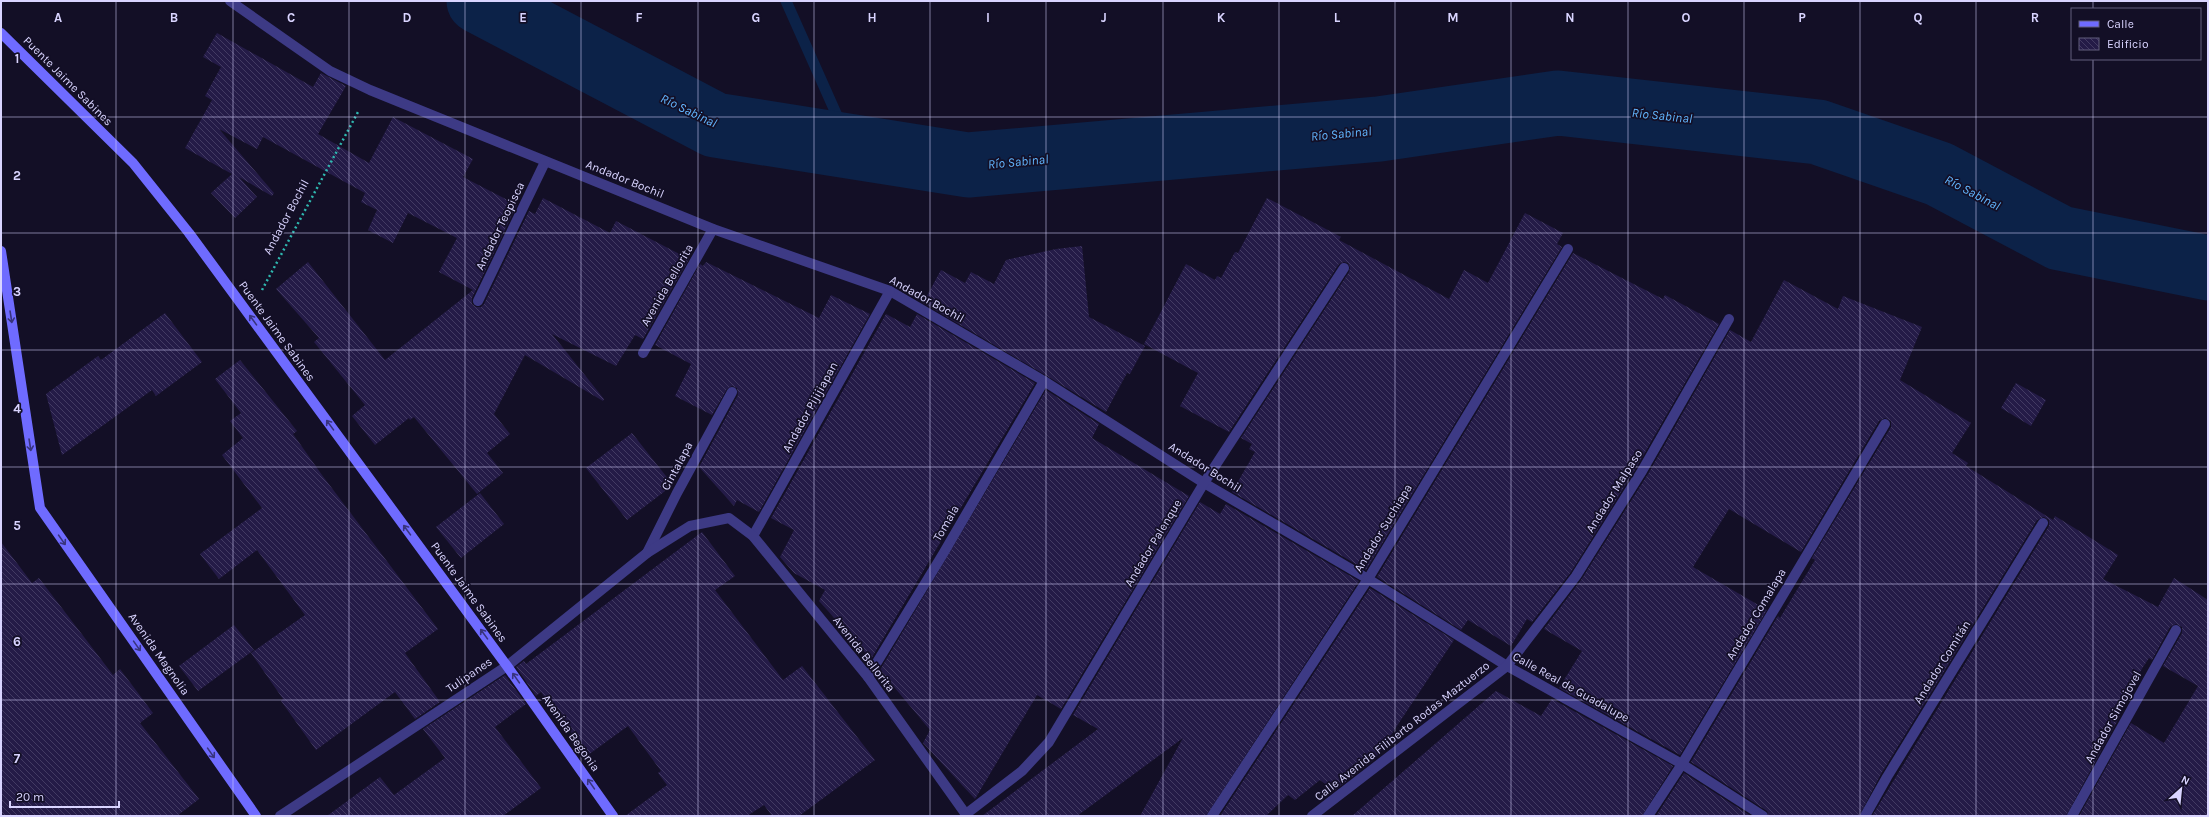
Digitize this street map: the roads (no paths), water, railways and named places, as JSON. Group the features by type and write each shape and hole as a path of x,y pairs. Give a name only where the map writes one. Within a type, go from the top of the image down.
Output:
{"main road":[{"name":"Puente Jaime Sabines","path":"1,33 133,163 189,233 507,666"},
{"name":"Avenida Magnolia","path":"1,251 40,508 256,816"},
{"name":"Avenida Begonia","path":"507,666 613,816"}],"street":[{"name":"Andador Bochil","path":"230,1 330,71 370,90 713,229 890,291 1044,381 1204,483 1368,579"},
{"name":"Andador Teopisca","path":"478,301 545,162"},
{"name":"Avenida Bellorita","path":"643,353 713,229"},
{"name":"Andador Suchiapa","path":"1212,816 1368,579 1568,249"},
{"name":"Andador Palenque","path":"966,815 1022,771 1049,742 1204,483 1344,268"},
{"name":"Andador Pijijiapan","path":"753,536 890,291"},
{"name":"Andador Malpaso","path":"1507,666 1576,576 1642,471 1729,319"},
{"name":"Tomala","path":"868,677 1044,381"},
{"name":"Cintalapa","path":"647,554 677,493 732,392"},
{"name":"Andador Comalapa","path":"1648,816 1682,764 1885,424"},
{"name":"Avenida Bellorita","path":"729,518 753,536 868,677 966,815"},
{"name":"Tulipanes","path":"280,816 507,666 647,554 690,526 729,518"},
{"name":"Andador Comitán","path":"1865,816 2043,523"},
{"name":"Calle Real de Guadalupe","path":"1368,579 1507,666 1682,764 1763,816"},
{"name":"Andador Simojovel","path":"2072,816 2176,630"},
{"name":"Calle Avenida Filiberto Rodas Maztuerzo","path":"1312,816 1507,666"}],"waterway":[{"name":"Río Sabinal","path":"479,1 715,125 968,165 1379,129 1558,103 1818,132 1939,174 2060,238 2208,268"},
{"path":"786,1 851,147"}]}
